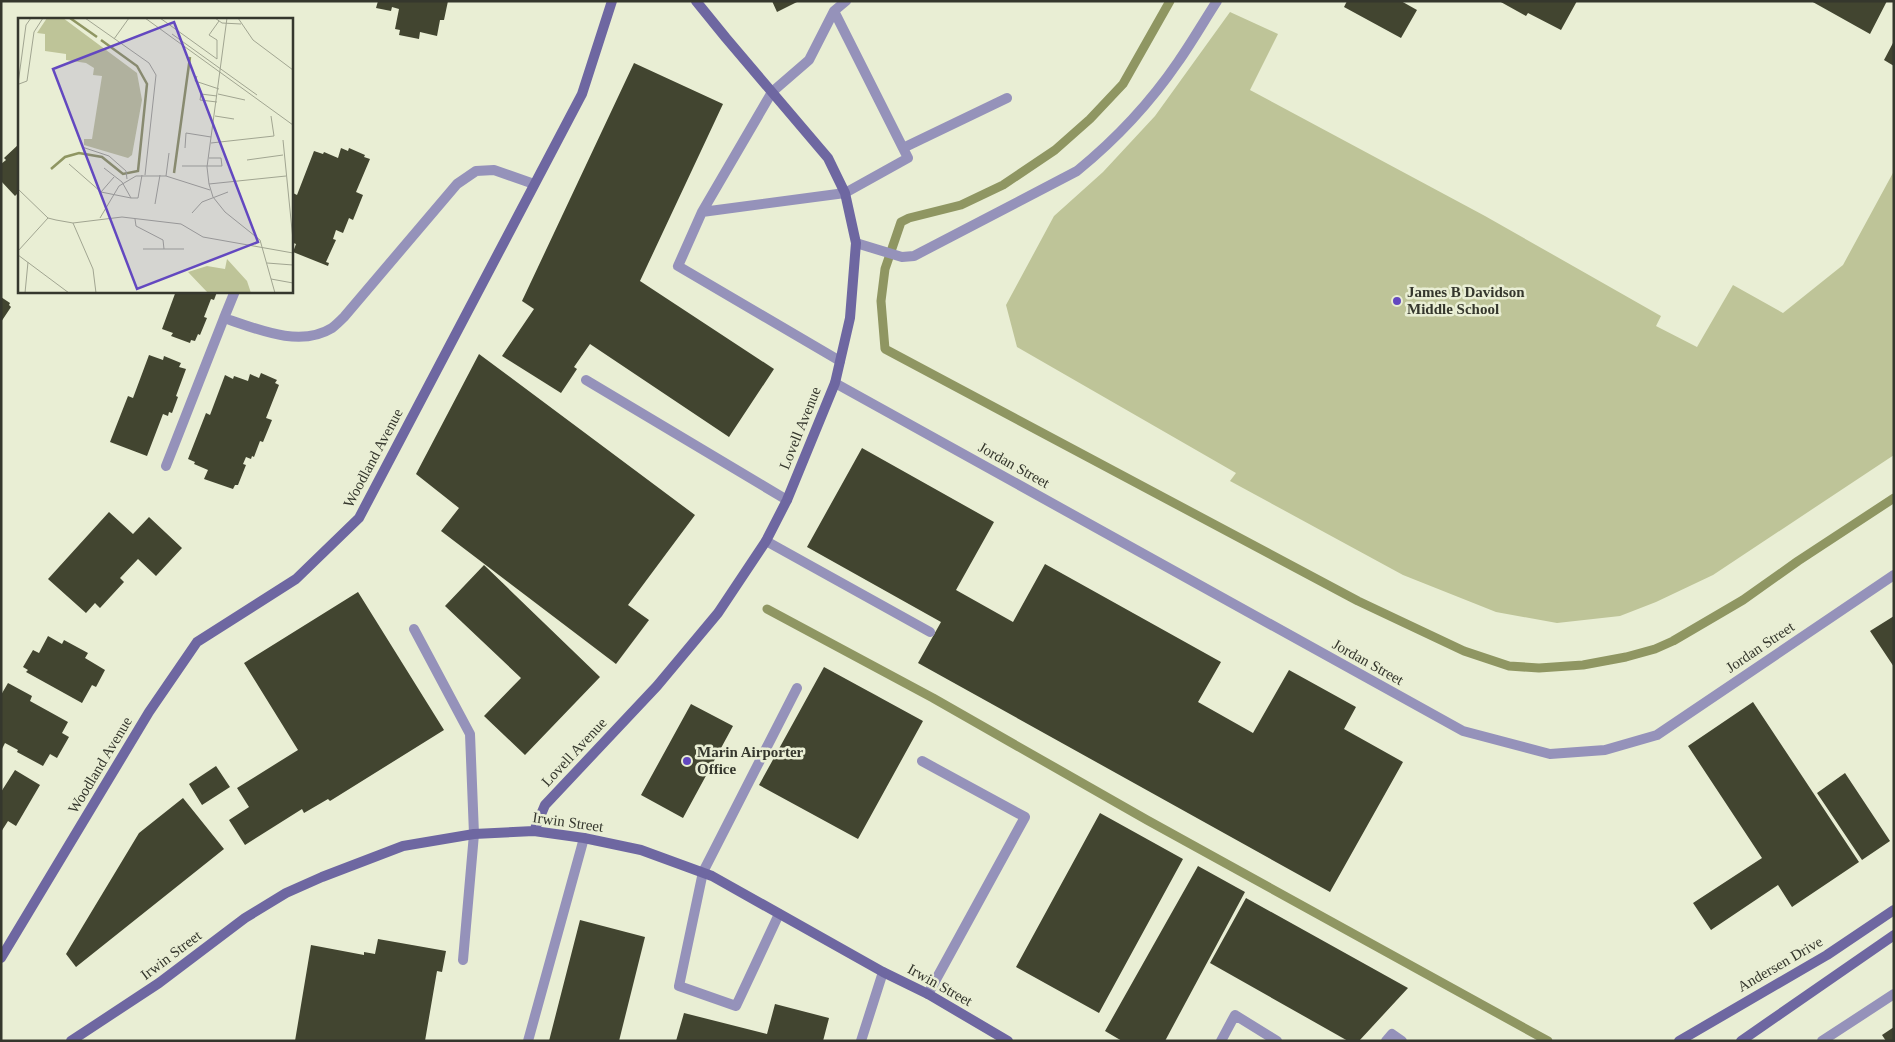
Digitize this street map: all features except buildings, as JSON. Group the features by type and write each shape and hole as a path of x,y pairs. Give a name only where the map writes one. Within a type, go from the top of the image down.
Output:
{"street":[{"name":"Woodland Avenue","path":"1,958 149,712 198,642 296,579 359,518 582,94 612,1"},
{"name":"Lovell Avenue","path":"534,831 544,805 656,686 718,613 766,542 787,500 835,383 850,318 856,243 845,193 828,158 696,1"},
{"path":"840,361 678,266 702,212 772,92 810,60 834,11 846,1"},
{"path":"856,243 902,257 914,256 1076,171 1095,156 1140,110 1177,64 1217,1"},
{"path":"702,212 845,193 908,158 834,11"},
{"path":"903,148 1007,98"},
{"path":"224,318 270,333 294,337 314,336 332,328 344,317 457,184 476,171 494,170 534,184"},
{"path":"166,466 235,292"},
{"path":"586,380 787,500"},
{"name":"Jordan Street","path":"835,383 1463,732 1550,754 1605,750 1657,734 1894,575"},
{"path":"766,542 930,632"},
{"path":"414,629 470,734 474,834 463,960"},
{"path":"779,914 736,1006 679,986 703,872 797,688"},
{"path":"922,761 1025,817 928,994"},
{"name":"Irwin Street","path":"71,1041 159,983 245,918 286,893 403,846 474,834 534,831 584,838 641,850 703,872 883,972 928,994 1008,1041"},
{"path":"528,1041 584,838"},
{"name":"Andersen Drive","path":"1679,1041 1827,955 1894,910"},
{"path":"1741,1041 1894,936"},
{"path":"861,1041 883,972"},
{"path":"1822,1041 1894,994"},
{"path":"1221,1041 1235,1016 1277,1041"},
{"path":"1386,1041 1392,1034 1402,1041"}],"green space":[{"path":"1230,12 1278,34 1250,90 1485,216 1661,316 1656,326 1697,347 1733,285 1783,313 1843,265 1894,171 1894,455 1713,575 1656,602 1620,616 1557,623 1496,612 1403,575 1230,481 1236,473 1017,347 1006,305 1054,216 1103,172 1155,116"}],"waterway":[{"path":"1170,1 1123,84 1090,119 1055,150 1003,185 961,205 909,218 901,222 885,269 881,301 885,349 1358,601 1464,651 1509,666 1539,668 1583,665 1626,657 1655,649 1673,641 1743,600 1798,561 1894,498"},
{"path":"767,609 933,698 1147,820 1548,1041"}],"place":[{"name":"James B Davidson Middle School","path":"1397,301"},
{"name":"Marin Airporter Office","path":"687,761"}]}
